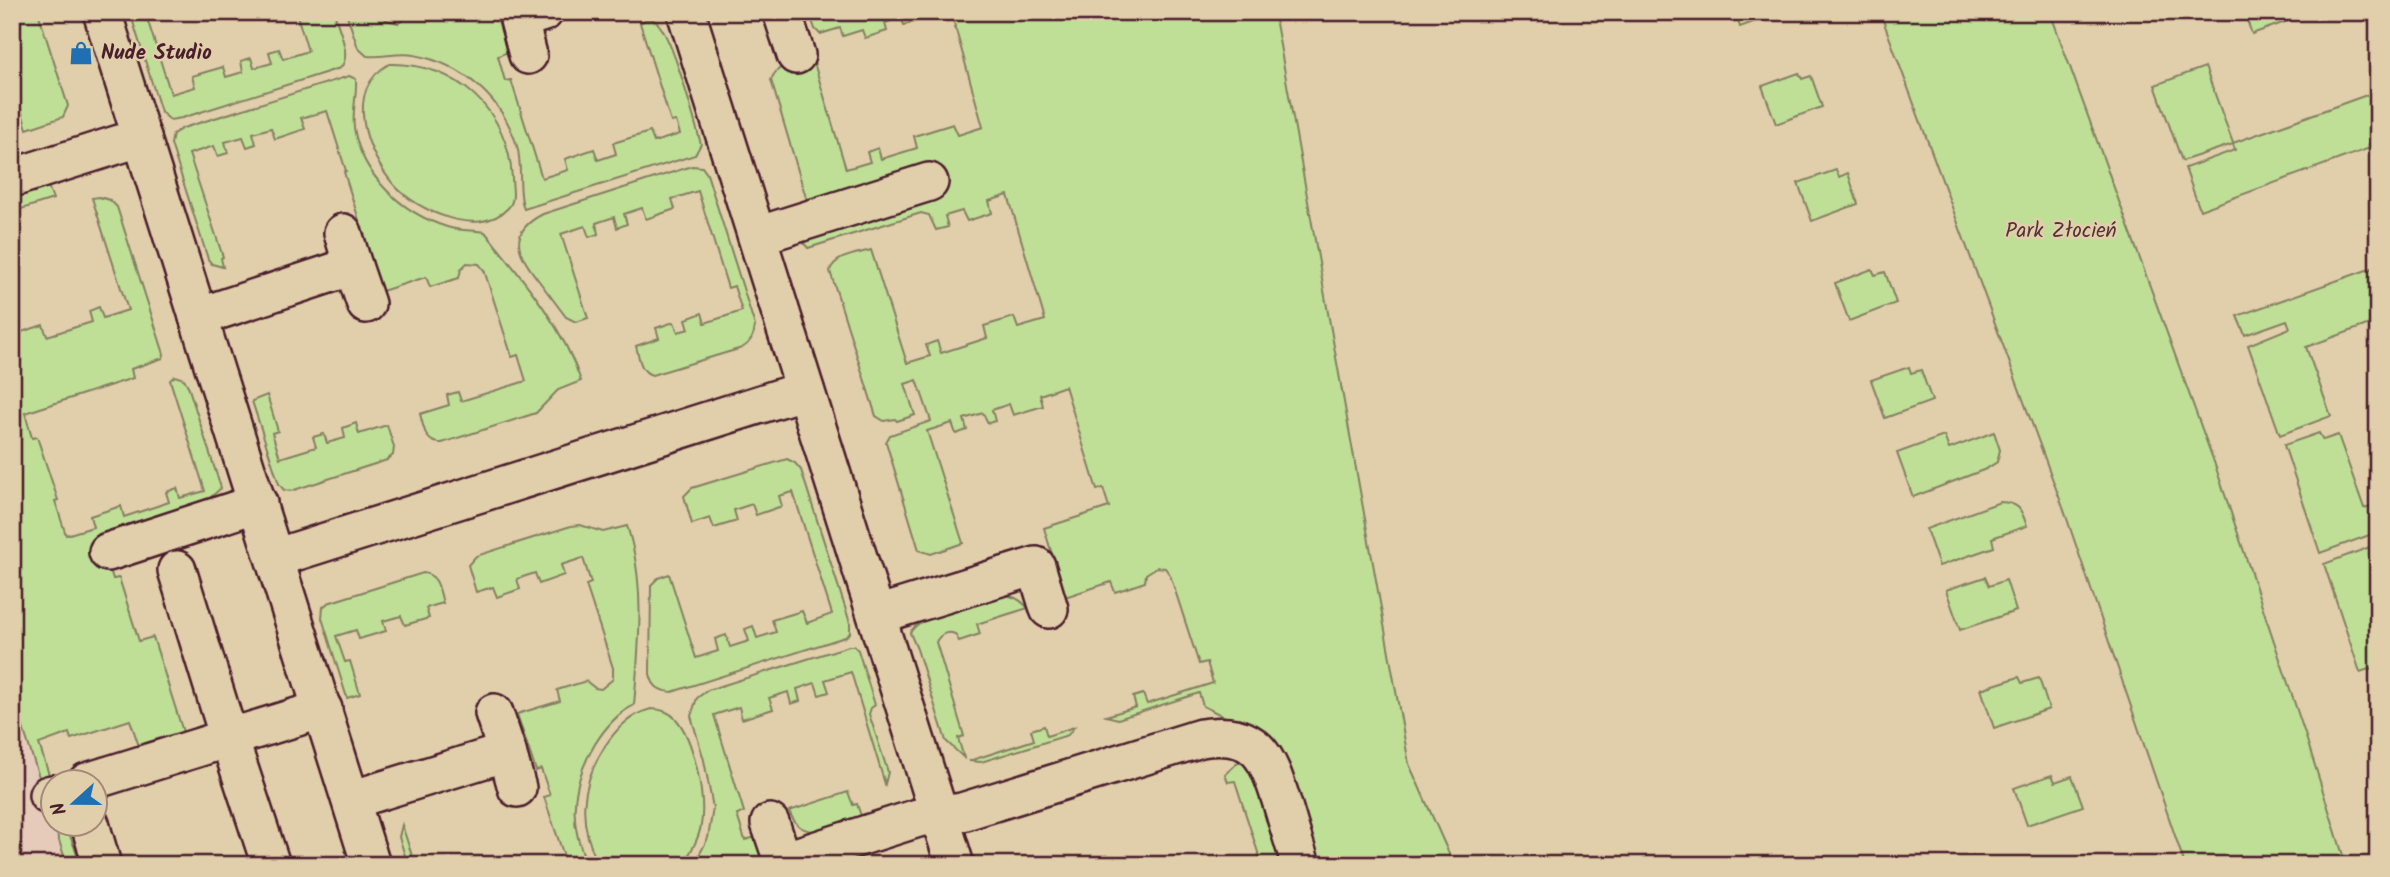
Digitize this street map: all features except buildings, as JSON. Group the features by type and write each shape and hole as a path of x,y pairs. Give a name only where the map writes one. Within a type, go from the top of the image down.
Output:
{"street":[{"path":"102,12 371,865"},
{"path":"686,12 955,865"},
{"path":"782,12 796,55"},
{"path":"12,178 142,137"},
{"path":"757,236 929,182"},
{"path":"198,317 348,249 366,304"},
{"path":"275,558 805,390"},
{"path":"108,552 258,503"},
{"path":"877,615 1036,566 1049,609"},
{"path":"177,570 271,865"},
{"path":"108,775 323,709"},
{"path":"494,713 517,788"},
{"path":"770,823 783,863 918,818 962,812 1201,738 1227,737 1248,742 1267,761 1301,865"},
{"path":"351,800 507,752"},
{"path":"94,838 102,865"}],"shaded area":[{"path":"12,695 38,779 38,838 57,838 67,865 12,865"}],"green space":[{"path":"12,12 38,12 68,106 63,117 27,129 12,81"},
{"path":"130,12 145,12 171,94 195,87 192,76 223,67 226,77 243,72 241,61 251,58 254,68 272,63 269,52 279,49 283,59 308,51 296,12 334,12 345,49 344,63 340,68 170,120 161,112"},
{"path":"346,12 382,12 386,20 398,23 404,20 408,12 495,12 508,52 498,56 505,81 511,80 542,178 568,170 565,159 594,149 598,160 616,154 613,143 650,132 654,142 680,134 676,121 671,122 640,23 647,19 653,20 662,28 675,58 701,144 695,155 524,209 517,146 511,129 491,99 464,75 432,60 408,54 367,56 358,48"},
{"path":"809,12 928,12 929,17 904,25 901,17 885,23 887,31 865,38 862,30 843,36 840,28 820,34 815,29"},
{"path":"951,12 1274,12 1409,764 1454,865 1316,865 1270,739 1254,724 1225,717 1203,706 1199,693 1118,719 1106,716 1136,707 1133,697 1143,694 1147,704 1213,683 1207,662 1199,664 1170,575 1165,568 1157,567 1146,574 1145,582 1115,592 1111,582 1065,597 1044,528 1109,507 1103,488 1097,490 1065,386 1040,395 1043,406 1013,415 1009,404 992,410 995,421 988,423 983,413 964,419 967,430 956,434 952,423 927,431 963,543 931,554 919,550 886,442 890,435 931,421 917,380 905,384 915,415 897,421 884,421 876,416 830,271 841,259 871,250 907,363 930,356 926,345 937,341 941,353 987,338 984,326 1014,317 1018,328 1045,320 1008,195 989,201 992,213 967,221 962,211 945,216 948,227 936,230 929,215 921,213 808,248 801,240 936,197 925,164 807,201 771,80 783,66 812,56 846,169 870,162 867,152 878,148 881,159 917,148 914,136 953,124 958,135 983,127"},
{"path":"1735,12 1780,12 1740,27"},
{"name":"Park Złocień","path":"1880,12 2050,12 2214,462 2346,865 2185,865 2065,513"},
{"path":"2244,12 2313,12 2252,34"},
{"path":"389,64 414,66 436,72 475,95 501,131 508,154 513,194 508,208 496,217 481,221 449,218 417,204 394,185 384,172 368,140 363,105 366,89 375,75"},
{"path":"2205,67 2233,143 2378,91 2378,145 2200,210 2185,168 2235,150 2233,144 2182,161 2155,85"},
{"path":"1799,73 1802,79 1811,76 1822,107 1776,124 1762,86"},
{"path":"349,76 356,79 354,128 358,145 375,177 400,202 430,221 452,228 485,232 540,302 563,340 581,381 558,390 536,413 442,443 436,443 429,438 420,414 449,405 447,395 458,392 461,401 526,381 518,355 512,357 484,270 479,264 467,263 461,269 459,278 430,287 426,277 379,292 356,221 359,220 327,111 301,118 305,129 275,139 271,128 253,133 256,144 247,147 243,137 225,142 228,153 218,156 214,146 189,154 223,257 223,267 212,264 208,259 171,144 173,134 183,128"},
{"path":"692,166 702,167 707,174 755,330 750,341 742,348 652,375 642,367 636,346 659,338 656,328 674,322 678,332 689,329 686,319 702,313 705,323 742,311 734,286 728,288 698,191 672,199 675,209 646,219 642,208 624,214 627,224 617,228 614,217 596,223 598,234 589,237 585,226 561,234 588,318 576,322 566,317 526,262 519,245 520,237 531,221 543,214"},
{"path":"1836,170 1839,177 1848,173 1858,204 1812,221 1798,183"},
{"path":"48,186 53,199 12,212 12,197"},
{"path":"92,198 110,200 117,207 164,354 163,358 131,369 133,378 25,413 32,438 37,437 58,500 55,501 66,535 93,527 90,516 121,506 124,517 169,502 166,492 177,488 180,498 205,491 170,380 175,376 184,379 188,386 221,488 210,498 99,534 113,579 119,578 139,641 153,637 184,735 140,749 130,720 71,739 69,733 39,744 47,768 38,768 38,774 12,694 12,346 16,345 12,335 43,325 47,336 92,322 89,311 99,307 103,318 128,310"},
{"path":"2378,266 2378,321 2306,347 2331,416 2280,435 2248,345 2290,328 2287,320 2245,335 2237,316"},
{"path":"1872,269 1875,275 1885,272 1896,303 1849,321 1835,283"},
{"path":"1909,367 1911,373 1921,370 1932,401 1885,418 1871,380"},
{"path":"267,395 278,431 272,433 280,458 316,447 313,437 324,434 327,443 345,438 343,428 356,423 359,434 387,425 394,447 393,455 387,460 291,491 284,490 279,484 252,401"},
{"path":"1994,432 2000,450 1997,462 1986,469 1913,497 1897,453 1944,436 1949,449"},
{"path":"2319,433 2323,440 2338,435 2364,508 2378,504 2378,532 2320,553 2284,445"},
{"path":"787,459 801,470 850,623 850,633 845,637 672,692 660,689 650,674 651,585 658,578 669,574 696,658 718,651 715,639 726,635 730,647 749,641 745,629 753,626 757,638 776,632 772,620 802,611 807,623 832,614 793,492 779,496 782,506 756,515 752,504 734,510 737,521 714,528 710,518 692,524 684,496 692,488"},
{"path":"2000,502 2019,508 2027,526 1992,538 1994,547 1939,566 1926,529"},
{"path":"580,525 603,532 627,526 637,570 640,614 634,705 617,717 599,738 587,758 577,788 577,834 588,865 567,865 544,797 550,795 541,769 536,771 517,714 560,701 557,690 586,681 601,689 613,679 613,668 586,585 591,583 583,558 561,565 564,575 539,584 535,573 517,579 520,589 497,597 493,587 476,592 468,565 476,556"},
{"path":"2378,544 2378,666 2360,672 2324,564"},
{"path":"423,573 435,580 443,603 426,608 429,618 405,625 401,616 383,621 386,631 359,639 356,630 336,636 345,662 350,661 360,694 347,698 322,618 323,607 328,603"},
{"path":"1985,577 1989,586 2006,580 2016,611 1960,630 1946,590"},
{"path":"997,596 1014,598 1028,608 977,624 980,634 959,641 955,634 947,633 936,642 964,736 958,738 964,758 946,741 910,633 916,626 936,614"},
{"path":"849,646 858,650 875,705 869,714 888,772 885,784 851,672 825,680 829,692 819,695 815,683 797,689 800,701 791,704 788,692 769,698 773,709 742,719 739,707 714,715 744,812 737,815 745,840 756,837 765,865 694,865 708,838 713,808 704,760 691,716 697,698 708,690"},
{"path":"2019,677 2022,683 2039,678 2049,709 1994,728 1981,689"},
{"path":"651,709 665,711 673,716 688,740 697,769 702,800 698,835 683,865 599,865 587,834 585,819 584,804 590,775 605,746 619,728 630,719"},
{"path":"1044,726 1047,736 1074,727 1068,735 981,762 969,761 1034,740 1031,730"},
{"path":"1241,760 1255,779 1261,793 1283,865 1262,865 1235,781 1228,782 1225,774"},
{"path":"2052,775 2055,782 2072,776 2083,806 2027,825 2014,788"},
{"path":"848,792 853,805 857,804 861,816 813,831 798,825 789,811"},
{"path":"402,825 415,865 408,865 399,837"},
{"path":"58,838 71,838 81,865 67,865"}],"place":[{"name":"Nude Studio","path":"81,53"}]}
